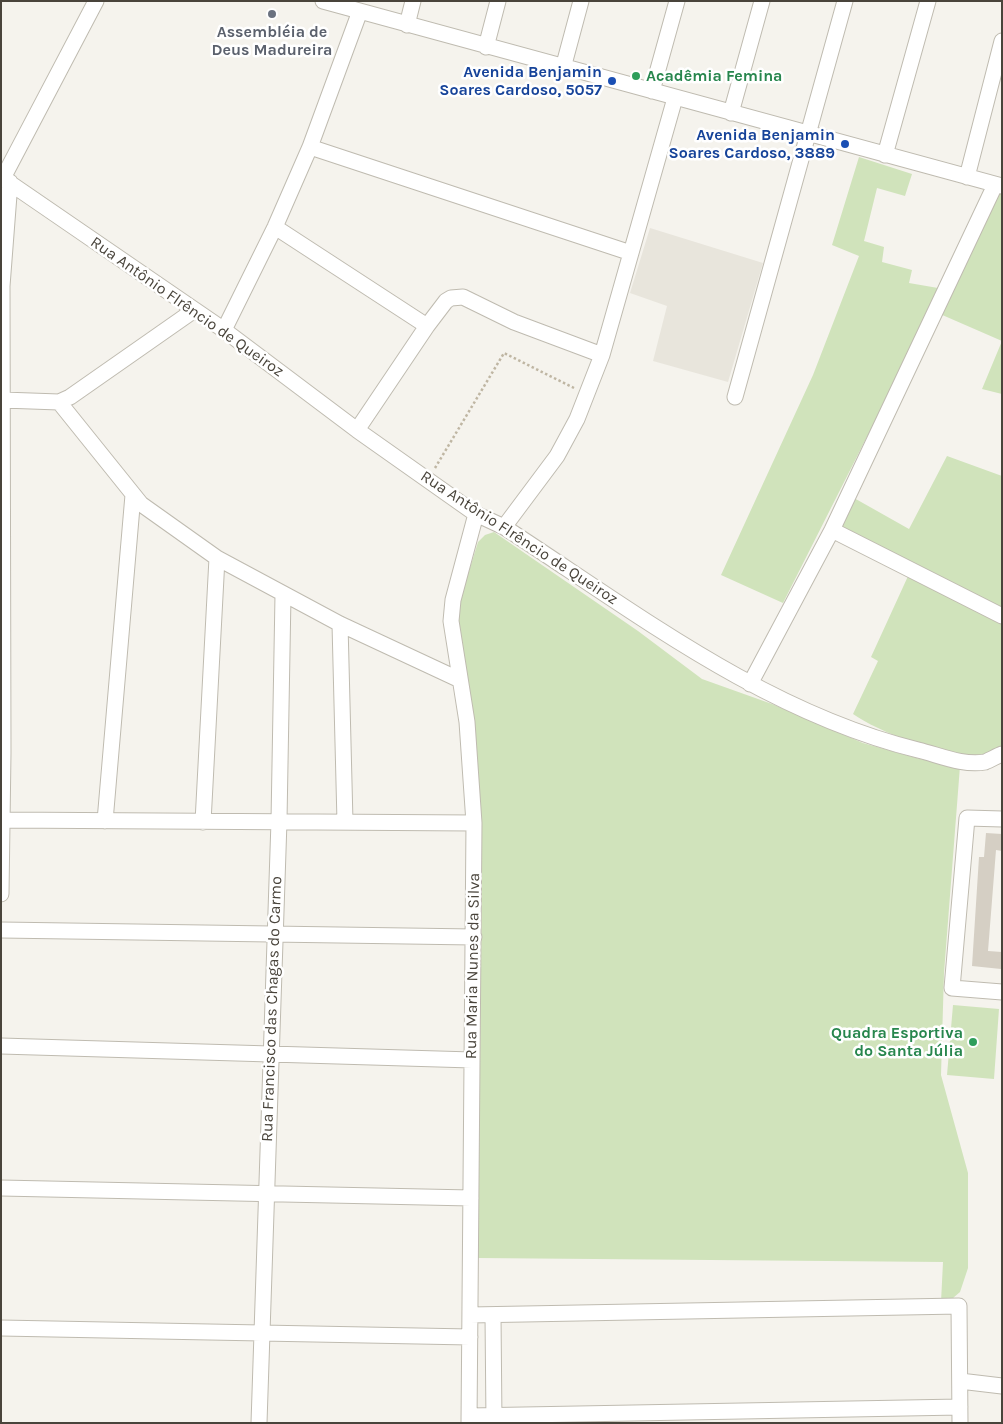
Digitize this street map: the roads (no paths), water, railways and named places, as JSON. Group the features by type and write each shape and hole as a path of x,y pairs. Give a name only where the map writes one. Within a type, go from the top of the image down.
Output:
{"street":[{"path":"1,894 3,820 2,286 5,179 96,1"},
{"path":"407,24 413,1"},
{"path":"486,47 498,1"},
{"path":"563,68 581,1"},
{"path":"652,91 677,1"},
{"path":"731,113 762,1"},
{"path":"735,397 845,1"},
{"path":"886,155 928,1"},
{"path":"329,2 486,47 998,185 832,530 750,684"},
{"path":"224,330 275,227 310,147 360,11"},
{"path":"967,177 1002,42"},
{"path":"504,527 557,456 578,419 602,355 675,98"},
{"path":"310,147 631,253"},
{"name":"Rua Antônio Flrêncio de Queiroz","path":"5,179 193,311 224,330 357,430 476,514 504,527 721,668 819,718 895,744 964,762 985,762 1002,754"},
{"path":"275,227 427,326"},
{"path":"357,430 427,326 446,301 457,296 463,297 514,322 602,355"},
{"path":"3,400 59,402 79,392 193,311"},
{"path":"59,402 141,504 217,558 340,624 460,680"},
{"path":"105,821 133,495"},
{"name":"Rua Maria Nunes da Silva","path":"469,1420 474,824 467,722 452,628 453,600 476,514"},
{"path":"832,530 1002,616"},
{"path":"202,822 217,558"},
{"name":"Rua Francisco das Chagas do Carmo","path":"259,1423 278,821 283,595"},
{"path":"340,624 346,822"},
{"path":"1002,818 967,818 952,988 1002,992"},
{"path":"3,820 474,824"},
{"path":"1,930 474,937"},
{"path":"1,1046 472,1060"},
{"path":"1,1188 471,1198"},
{"path":"470,1314 959,1306 960,1423"},
{"path":"493,1315 494,1420"},
{"path":"1,1328 470,1337"},
{"path":"960,1381 1002,1386"},
{"path":"469,1420 960,1407"}],"place":[{"name":"Assembléia de Deus Madureira","path":"272,14"},
{"name":"Acadêmia Femina","path":"636,76"},
{"name":"Avenida Benjamin Soares Cardoso, 5057","path":"612,81"},
{"name":"Avenida Benjamin Soares Cardoso, 3889","path":"845,144"},
{"name":"Quadra Esportiva do Santa Júlia","path":"973,1042"}]}
